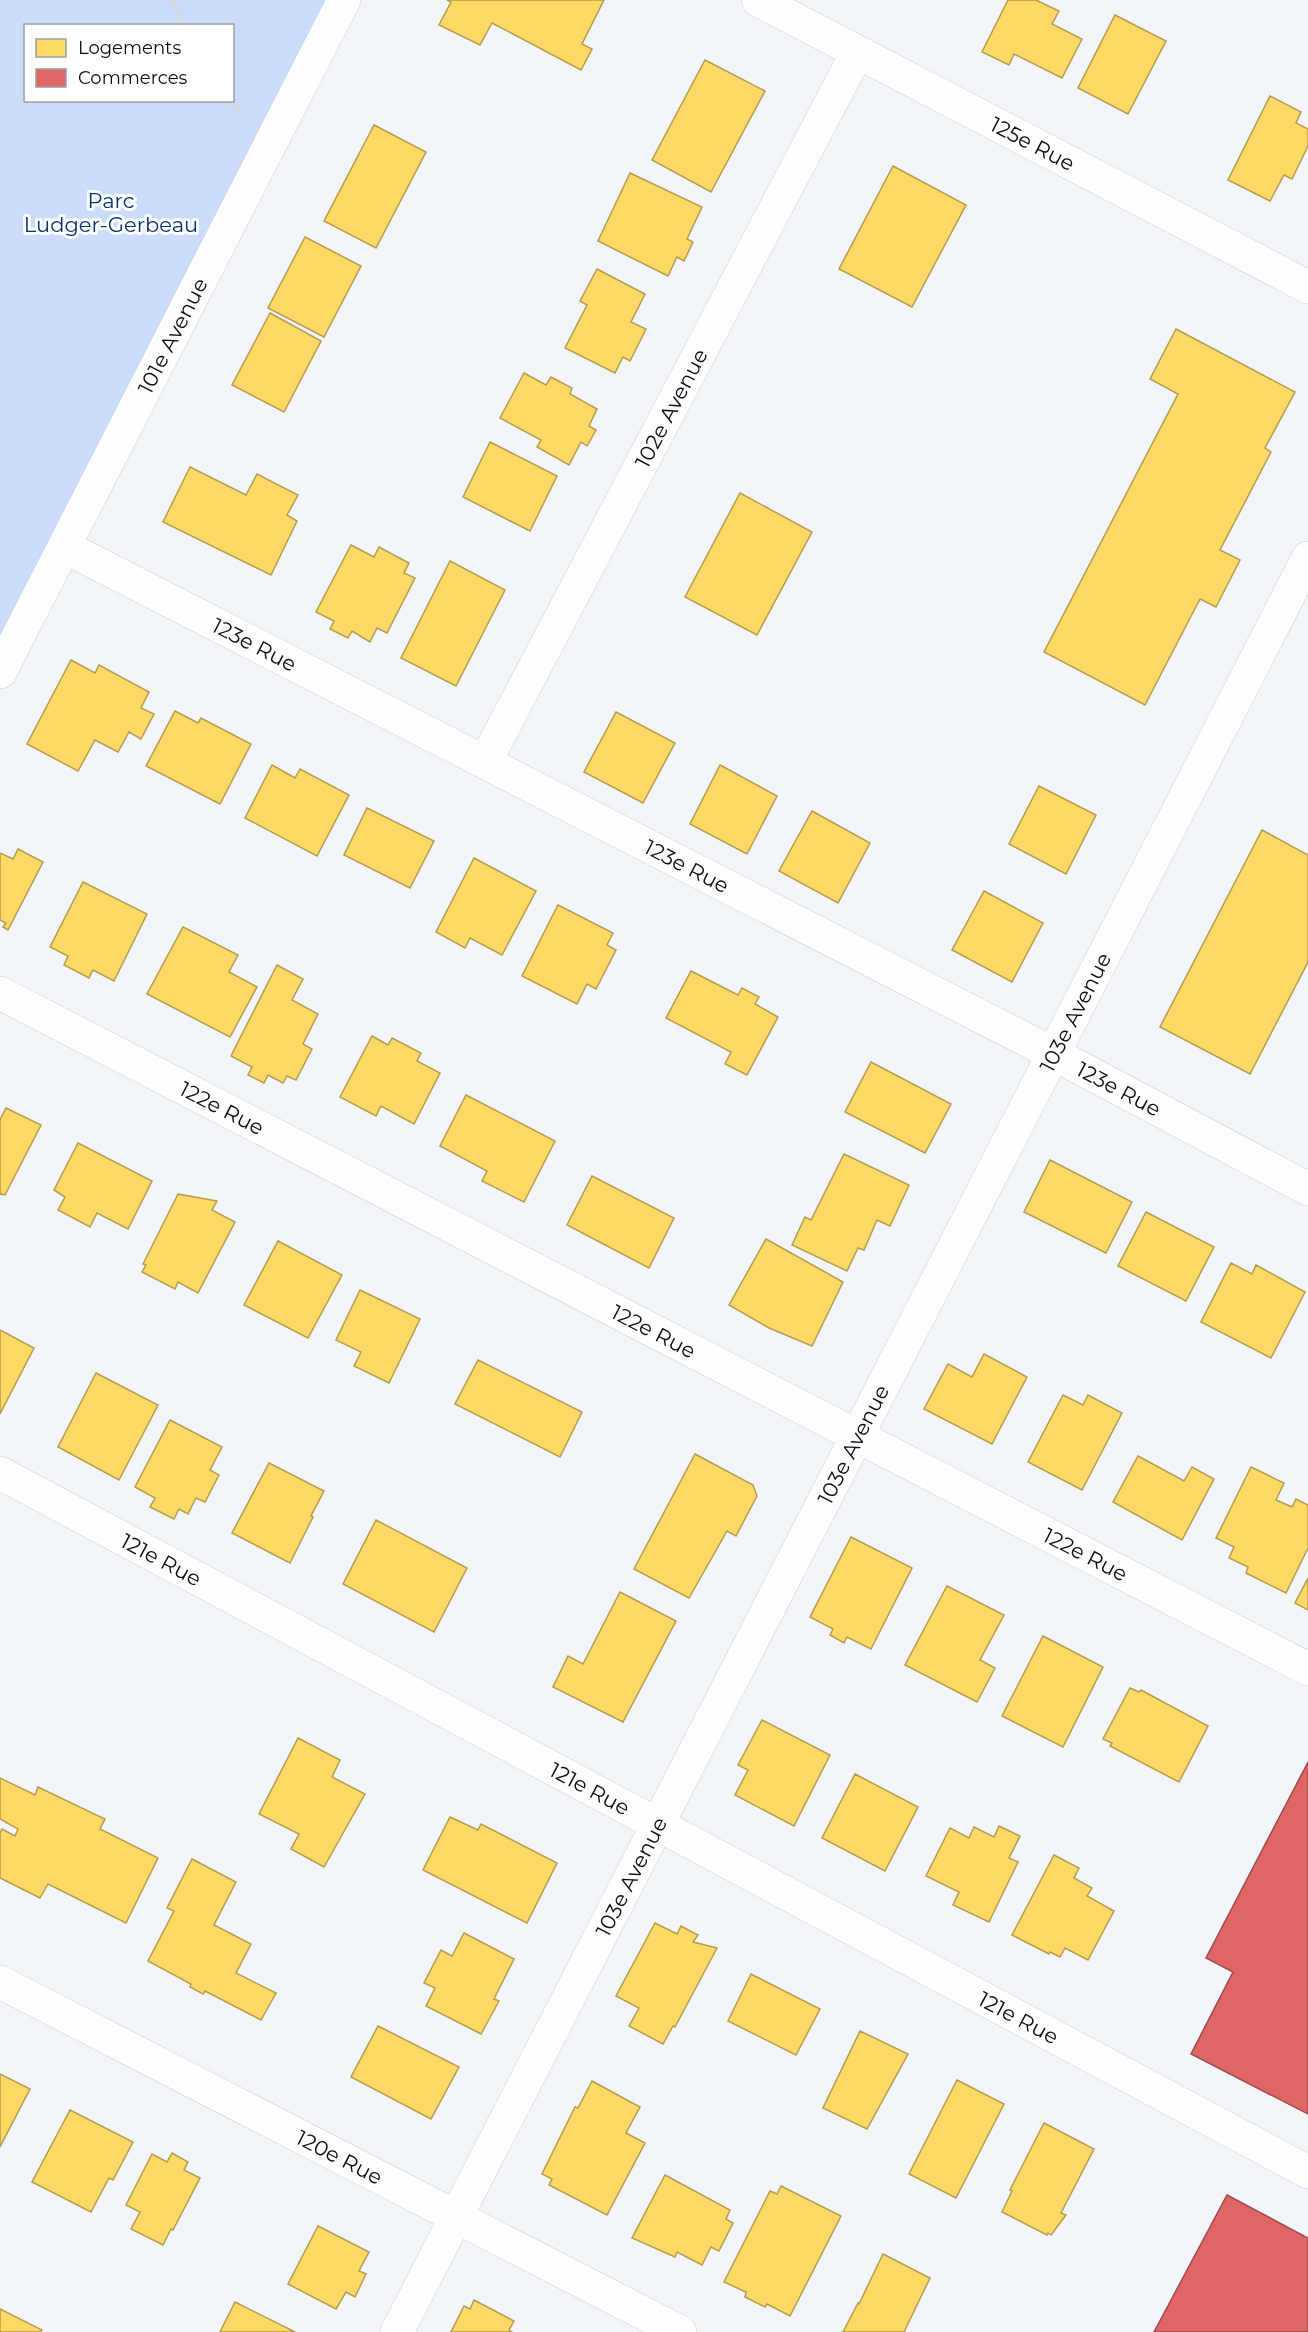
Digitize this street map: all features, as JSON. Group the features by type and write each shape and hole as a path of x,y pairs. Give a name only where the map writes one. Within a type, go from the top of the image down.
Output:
{"street":[{"name":"101e Avenue","path":"0,672 344,0"},
{"name":"125e Rue","path":"758,0 1308,287"},
{"name":"102e Avenue","path":"485,762 857,53"},
{"name":"123e Rue","path":"64,546 1054,1054 1308,1189"},
{"name":"103e Avenue","path":"397,2332 1308,558"},
{"name":"122e Rue","path":"0,993 1308,1669"},
{"name":"121e Rue","path":"0,1473 1308,2172"},
{"name":"120e Rue","path":"0,1983 680,2332"}],"path":[{"path":"173,0 182,24"}],"green space":[{"name":"Parc Ludger-Gerbeau","path":"0,0 344,0 0,672"}],"building: Logements":[{"path":"447,0 604,0 582,44 592,49 581,70 492,23 480,45 439,25 451,2"},
{"path":"1008,0 1036,0 1059,11 1052,24 1082,39 1062,78 1014,54 1009,65 982,52"},
{"path":"1115,15 1166,41 1128,114 1078,88"},
{"path":"705,60 765,91 711,192 652,160"},
{"path":"1270,96 1301,112 1296,123 1308,129 1308,146 1292,179 1284,175 1270,201 1228,180"},
{"path":"374,125 426,152 376,248 324,221"},
{"path":"893,166 966,205 912,307 839,269"},
{"path":"630,173 702,207 687,239 693,242 684,261 677,257 668,276 598,241"},
{"path":"305,237 361,266 324,337 268,308"},
{"path":"597,269 645,294 631,322 646,329 630,361 623,357 615,373 565,348 587,305 580,301"},
{"path":"270,313 321,341 284,412 232,385"},
{"path":"1176,329 1295,392 1265,448 1271,452 1220,550 1240,560 1216,607 1200,599 1145,705 1044,652 1178,394 1150,379"},
{"path":"524,373 546,385 551,377 572,388 570,394 597,409 589,426 596,430 587,446 581,442 569,465 537,447 541,440 500,418"},
{"path":"490,442 557,476 530,531 463,497"},
{"path":"190,467 246,495 257,474 298,495 287,515 297,521 271,575 163,522"},
{"path":"740,493 812,532 757,635 685,597"},
{"path":"351,545 374,557 379,547 409,563 404,573 415,578 387,633 377,628 370,642 352,631 348,638 330,629 334,621 316,612"},
{"path":"450,561 505,590 456,686 401,658"},
{"path":"71,660 95,673 99,665 149,692 141,708 154,714 141,739 129,732 118,752 95,740 78,771 27,744"},
{"path":"175,711 198,723 201,718 251,744 220,804 146,766"},
{"path":"616,712 675,743 643,803 584,772"},
{"path":"272,765 295,778 300,769 349,795 317,856 245,818"},
{"path":"720,765 777,796 747,854 690,824"},
{"path":"1039,786 1096,815 1066,874 1009,844"},
{"path":"367,808 434,841 410,888 344,855"},
{"path":"812,811 870,843 838,903 779,871"},
{"path":"1262,830 1308,855 1308,962 1250,1074 1160,1027"},
{"path":"18,849 43,862 8,930 3,927 6,923 0,920 0,853 13,859"},
{"path":"474,858 536,891 502,955 470,938 465,948 436,932"},
{"path":"83,882 147,914 114,981 93,970 89,978 64,965 68,956 50,947"},
{"path":"984,891 1043,923 1012,982 952,950"},
{"path":"558,905 613,933 607,945 616,950 596,989 587,984 577,1004 522,976"},
{"path":"183,927 238,955 229,972 257,987 230,1037 147,994"},
{"path":"277,965 303,979 292,1000 318,1014 303,1044 312,1049 296,1080 287,1076 283,1083 268,1075 264,1083 248,1075 252,1067 231,1056"},
{"path":"691,971 738,995 742,988 759,997 755,1004 778,1017 747,1075 725,1064 731,1052 666,1018"},
{"path":"372,1036 388,1045 392,1038 421,1053 417,1061 440,1073 414,1124 381,1106 376,1116 340,1097"},
{"path":"871,1062 951,1104 925,1153 845,1112"},
{"path":"466,1095 555,1141 524,1202 482,1181 487,1171 440,1146"},
{"path":"6,1108 41,1125 5,1195 0,1194 0,1120"},
{"path":"78,1143 152,1181 128,1229 97,1213 90,1227 58,1210 65,1197 54,1190"},
{"path":"844,1154 909,1185 890,1226 877,1220 864,1250 858,1248 847,1271 792,1245 805,1217 811,1220"},
{"path":"1050,1160 1132,1202 1106,1253 1024,1212"},
{"path":"592,1176 674,1218 649,1268 567,1225"},
{"path":"178,1194 217,1201 212,1210 235,1222 198,1293 178,1282 175,1289 142,1272 146,1265 143,1264"},
{"path":"1146,1212 1214,1247 1186,1301 1118,1266"},
{"path":"766,1239 843,1282 812,1346 769,1328 729,1305"},
{"path":"278,1241 342,1275 308,1338 244,1305"},
{"path":"1231,1263 1252,1274 1256,1265 1305,1292 1271,1358 1201,1322"},
{"path":"360,1290 420,1319 389,1383 354,1366 361,1352 336,1340"},
{"path":"0,1330 34,1348 0,1414"},
{"path":"984,1354 1027,1377 992,1444 924,1409 948,1364 972,1377"},
{"path":"478,1360 582,1412 560,1457 455,1404"},
{"path":"96,1373 158,1405 119,1480 58,1447"},
{"path":"1063,1395 1083,1405 1088,1395 1122,1413 1082,1490 1028,1462"},
{"path":"170,1420 222,1447 210,1470 219,1475 205,1502 196,1498 188,1514 179,1509 174,1519 150,1507 155,1498 135,1487"},
{"path":"695,1454 753,1485 757,1496 736,1536 727,1531 689,1598 634,1569"},
{"path":"1138,1456 1184,1481 1192,1467 1214,1479 1182,1540 1113,1502"},
{"path":"269,1463 324,1491 290,1563 232,1533"},
{"path":"1251,1467 1284,1483 1276,1500 1292,1507 1296,1499 1308,1505 1308,1548 1286,1593 1246,1573 1248,1567 1229,1558 1234,1547 1216,1538"},
{"path":"376,1520 467,1568 434,1632 343,1584"},
{"path":"851,1537 912,1568 871,1649 847,1637 844,1643 830,1635 833,1629 810,1617"},
{"path":"1308,1578 1308,1610 1295,1603"},
{"path":"947,1586 1004,1615 980,1660 995,1668 977,1702 905,1665"},
{"path":"620,1592 676,1621 623,1722 553,1687 568,1656 583,1664"},
{"path":"1043,1636 1103,1667 1063,1747 1002,1716"},
{"path":"1130,1688 1139,1692 1141,1690 1208,1726 1179,1782 1110,1746 1112,1743 1103,1739"},
{"path":"762,1720 830,1755 794,1826 735,1795 748,1770 738,1765"},
{"path":"298,1738 340,1760 332,1777 365,1794 324,1867 291,1849 299,1834 259,1814"},
{"path":"855,1774 918,1807 885,1871 822,1838"},
{"path":"0,1778 35,1795 38,1787 105,1819 100,1829 158,1858 126,1923 48,1884 40,1898 0,1878 0,1833 2,1829 15,1836 18,1829 0,1819"},
{"path":"450,1817 478,1830 481,1824 557,1863 527,1923 423,1870"},
{"path":"999,1826 1020,1836 1009,1858 1018,1862 989,1922 953,1905 959,1892 926,1876 950,1828 969,1838 974,1827 994,1837"},
{"path":"1054,1855 1079,1868 1074,1878 1092,1888 1087,1896 1114,1911 1088,1960 1065,1948 1060,1957 1050,1952 1049,1954 1012,1935"},
{"path":"192,1859 236,1882 214,1925 251,1944 236,1973 276,1993 261,2020 205,1991 203,1994 190,1987 191,1984 148,1961 174,1911 167,1908"},
{"path":"655,1923 677,1934 681,1926 698,1935 693,1942 717,1948 675,2027 673,2026 663,2044 629,2026 639,2008 616,1996"},
{"path":"464,1933 514,1959 494,1999 499,2001 481,2034 426,2006 435,1988 424,1983 441,1950 452,1956"},
{"path":"751,1974 820,2009 796,2055 728,2021"},
{"path":"378,2026 459,2067 431,2119 351,2077"},
{"path":"860,2031 908,2054 867,2129 823,2108"},
{"path":"0,2074 30,2089 0,2147"},
{"path":"957,2080 1004,2104 956,2198 909,2174"},
{"path":"592,2081 640,2107 626,2133 645,2143 607,2215 549,2185 552,2179 542,2174 575,2107 578,2108"},
{"path":"70,2110 133,2142 113,2180 109,2178 91,2212 32,2182"},
{"path":"1044,2123 1094,2149 1061,2213 1066,2215 1051,2235 1002,2212 1012,2191 1010,2190"},
{"path":"172,2153 188,2162 184,2170 200,2178 163,2245 131,2229 140,2212 126,2205 152,2154 167,2162"},
{"path":"665,2175 730,2210 726,2219 733,2223 719,2251 711,2247 702,2265 677,2252 675,2257 632,2238"},
{"path":"781,2186 841,2216 790,2316 767,2304 765,2307 745,2297 746,2292 724,2282 770,2191 777,2194"},
{"path":"318,2226 369,2252 359,2271 366,2274 355,2297 346,2292 336,2309 288,2284"},
{"path":"883,2254 930,2278 904,2332 843,2332 859,2304"},
{"path":"474,2300 514,2321 509,2330 512,2332 451,2332 464,2306 470,2309"},
{"path":"235,2302 295,2332 220,2332"},
{"path":"0,2309 42,2330 41,2332 0,2332"}],"building: Commerces":[{"path":"1308,1762 1308,2114 1191,2054 1233,1972 1206,1958"},
{"path":"1227,2195 1308,2238 1308,2332 1154,2332"}]}
